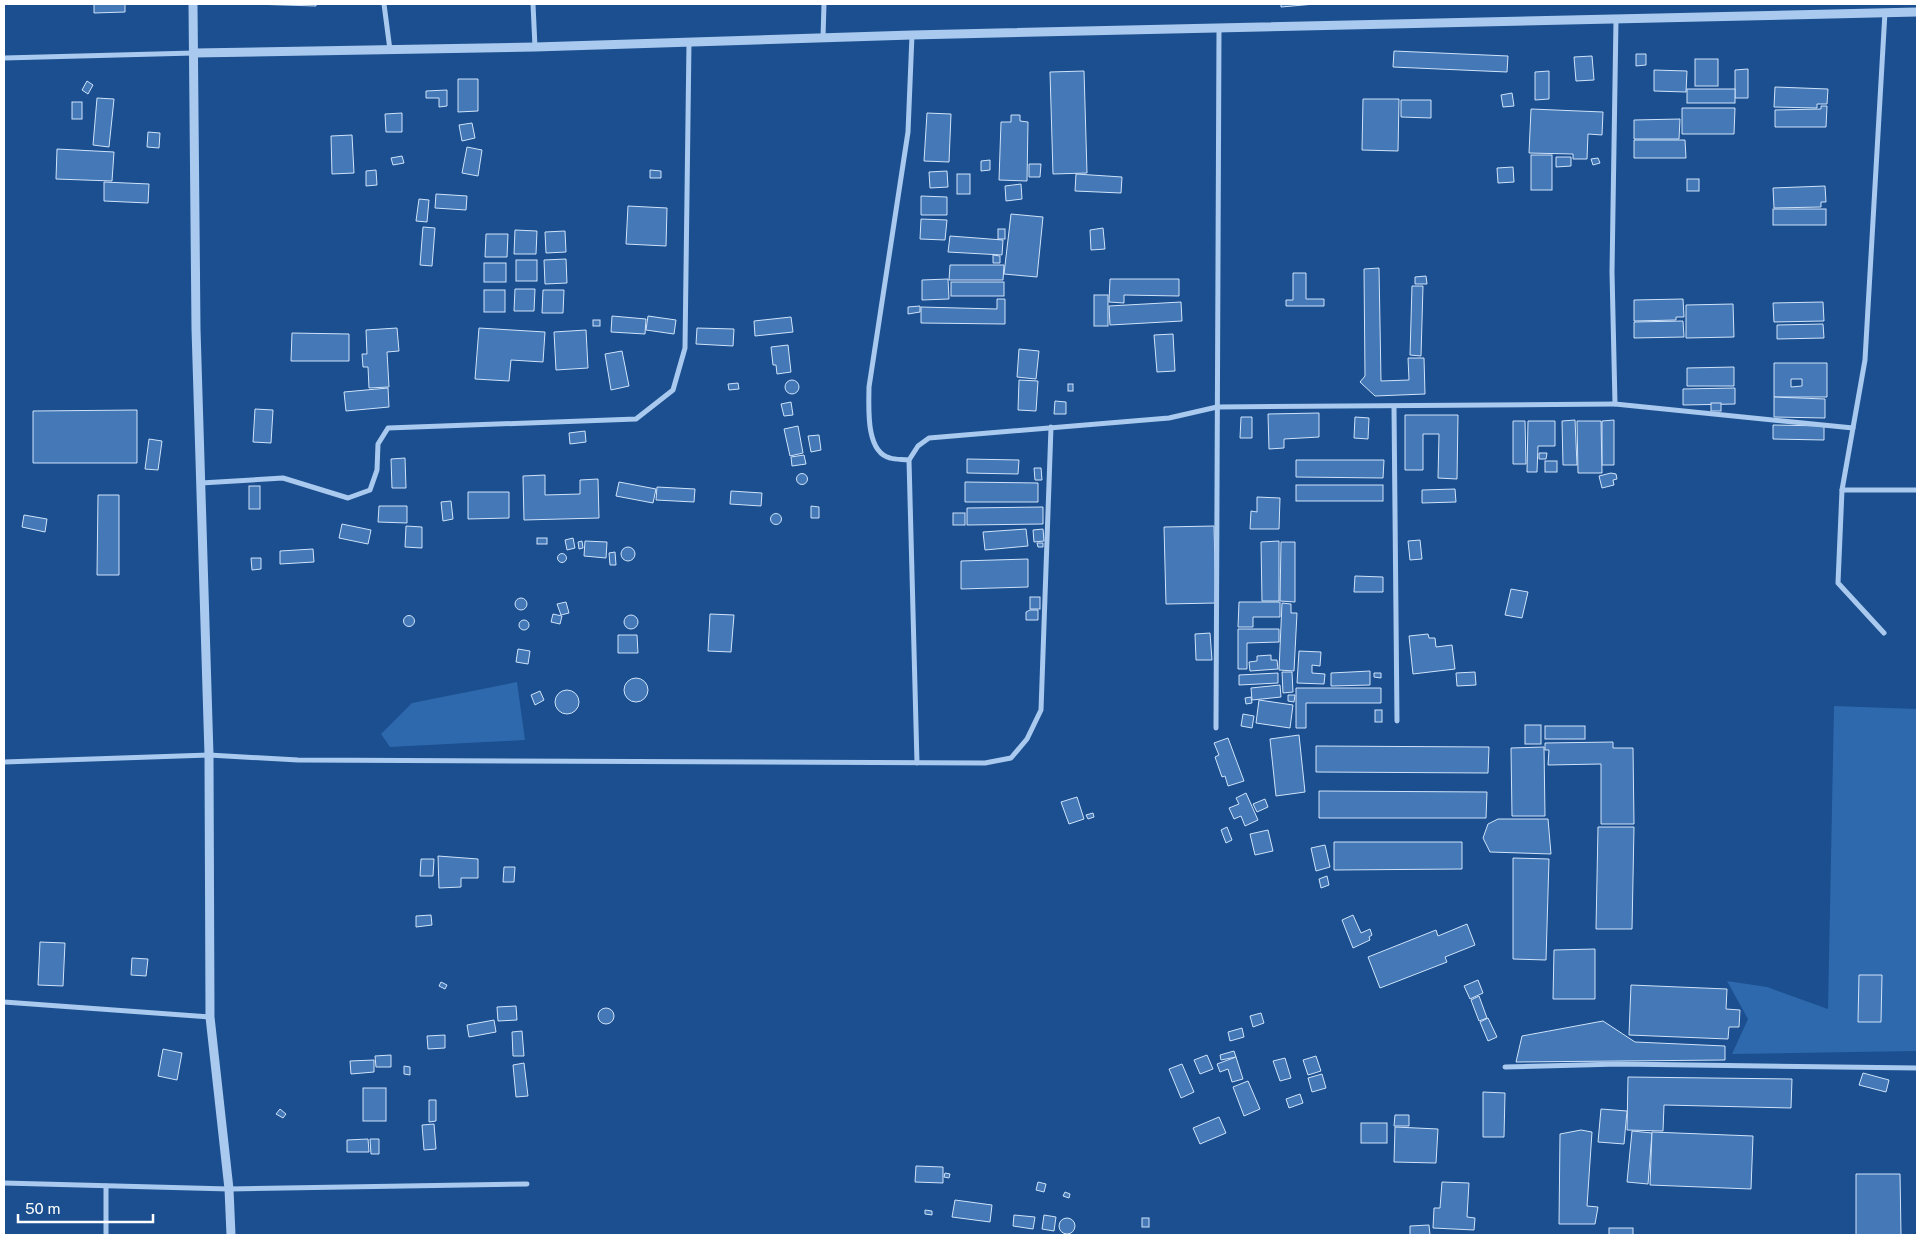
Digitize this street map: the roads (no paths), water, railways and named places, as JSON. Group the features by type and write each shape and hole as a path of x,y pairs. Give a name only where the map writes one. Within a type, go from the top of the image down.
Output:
{"street":[{"path":"193,4 196,329 209,755 210,1017 229,1189 231,1235"},
{"path":"384,4 390,50"},
{"path":"534,4 535,48"},
{"path":"823,38 824,4"},
{"path":"1884,632 1838,583 1842,490 1865,360 1885,12"},
{"path":"4,58 194,52 535,48 912,35 1917,12"},
{"path":"1615,404 1612,272 1616,20"},
{"path":"1216,728 1219,29"},
{"path":"910,460 888,458 875,448 870,426 869,387 908,132 912,35"},
{"path":"200,483 283,478 348,498 370,490 377,470 378,444 388,428 636,419 673,390 685,348 689,42"},
{"path":"917,763 910,460 918,446 930,438 1169,418 1217,407 1615,404 1853,428"},
{"path":"1394,407 1397,721"},
{"path":"4,762 209,755 308,760 917,763 985,763 1011,758 1027,739 1041,710 1051,427"},
{"path":"1842,490 1917,490"},
{"path":"4,1002 210,1017"},
{"path":"1505,1067 1619,1064 1917,1068"},
{"path":"4,1183 229,1189 527,1184"},
{"path":"106,1186 106,1235"}]}
